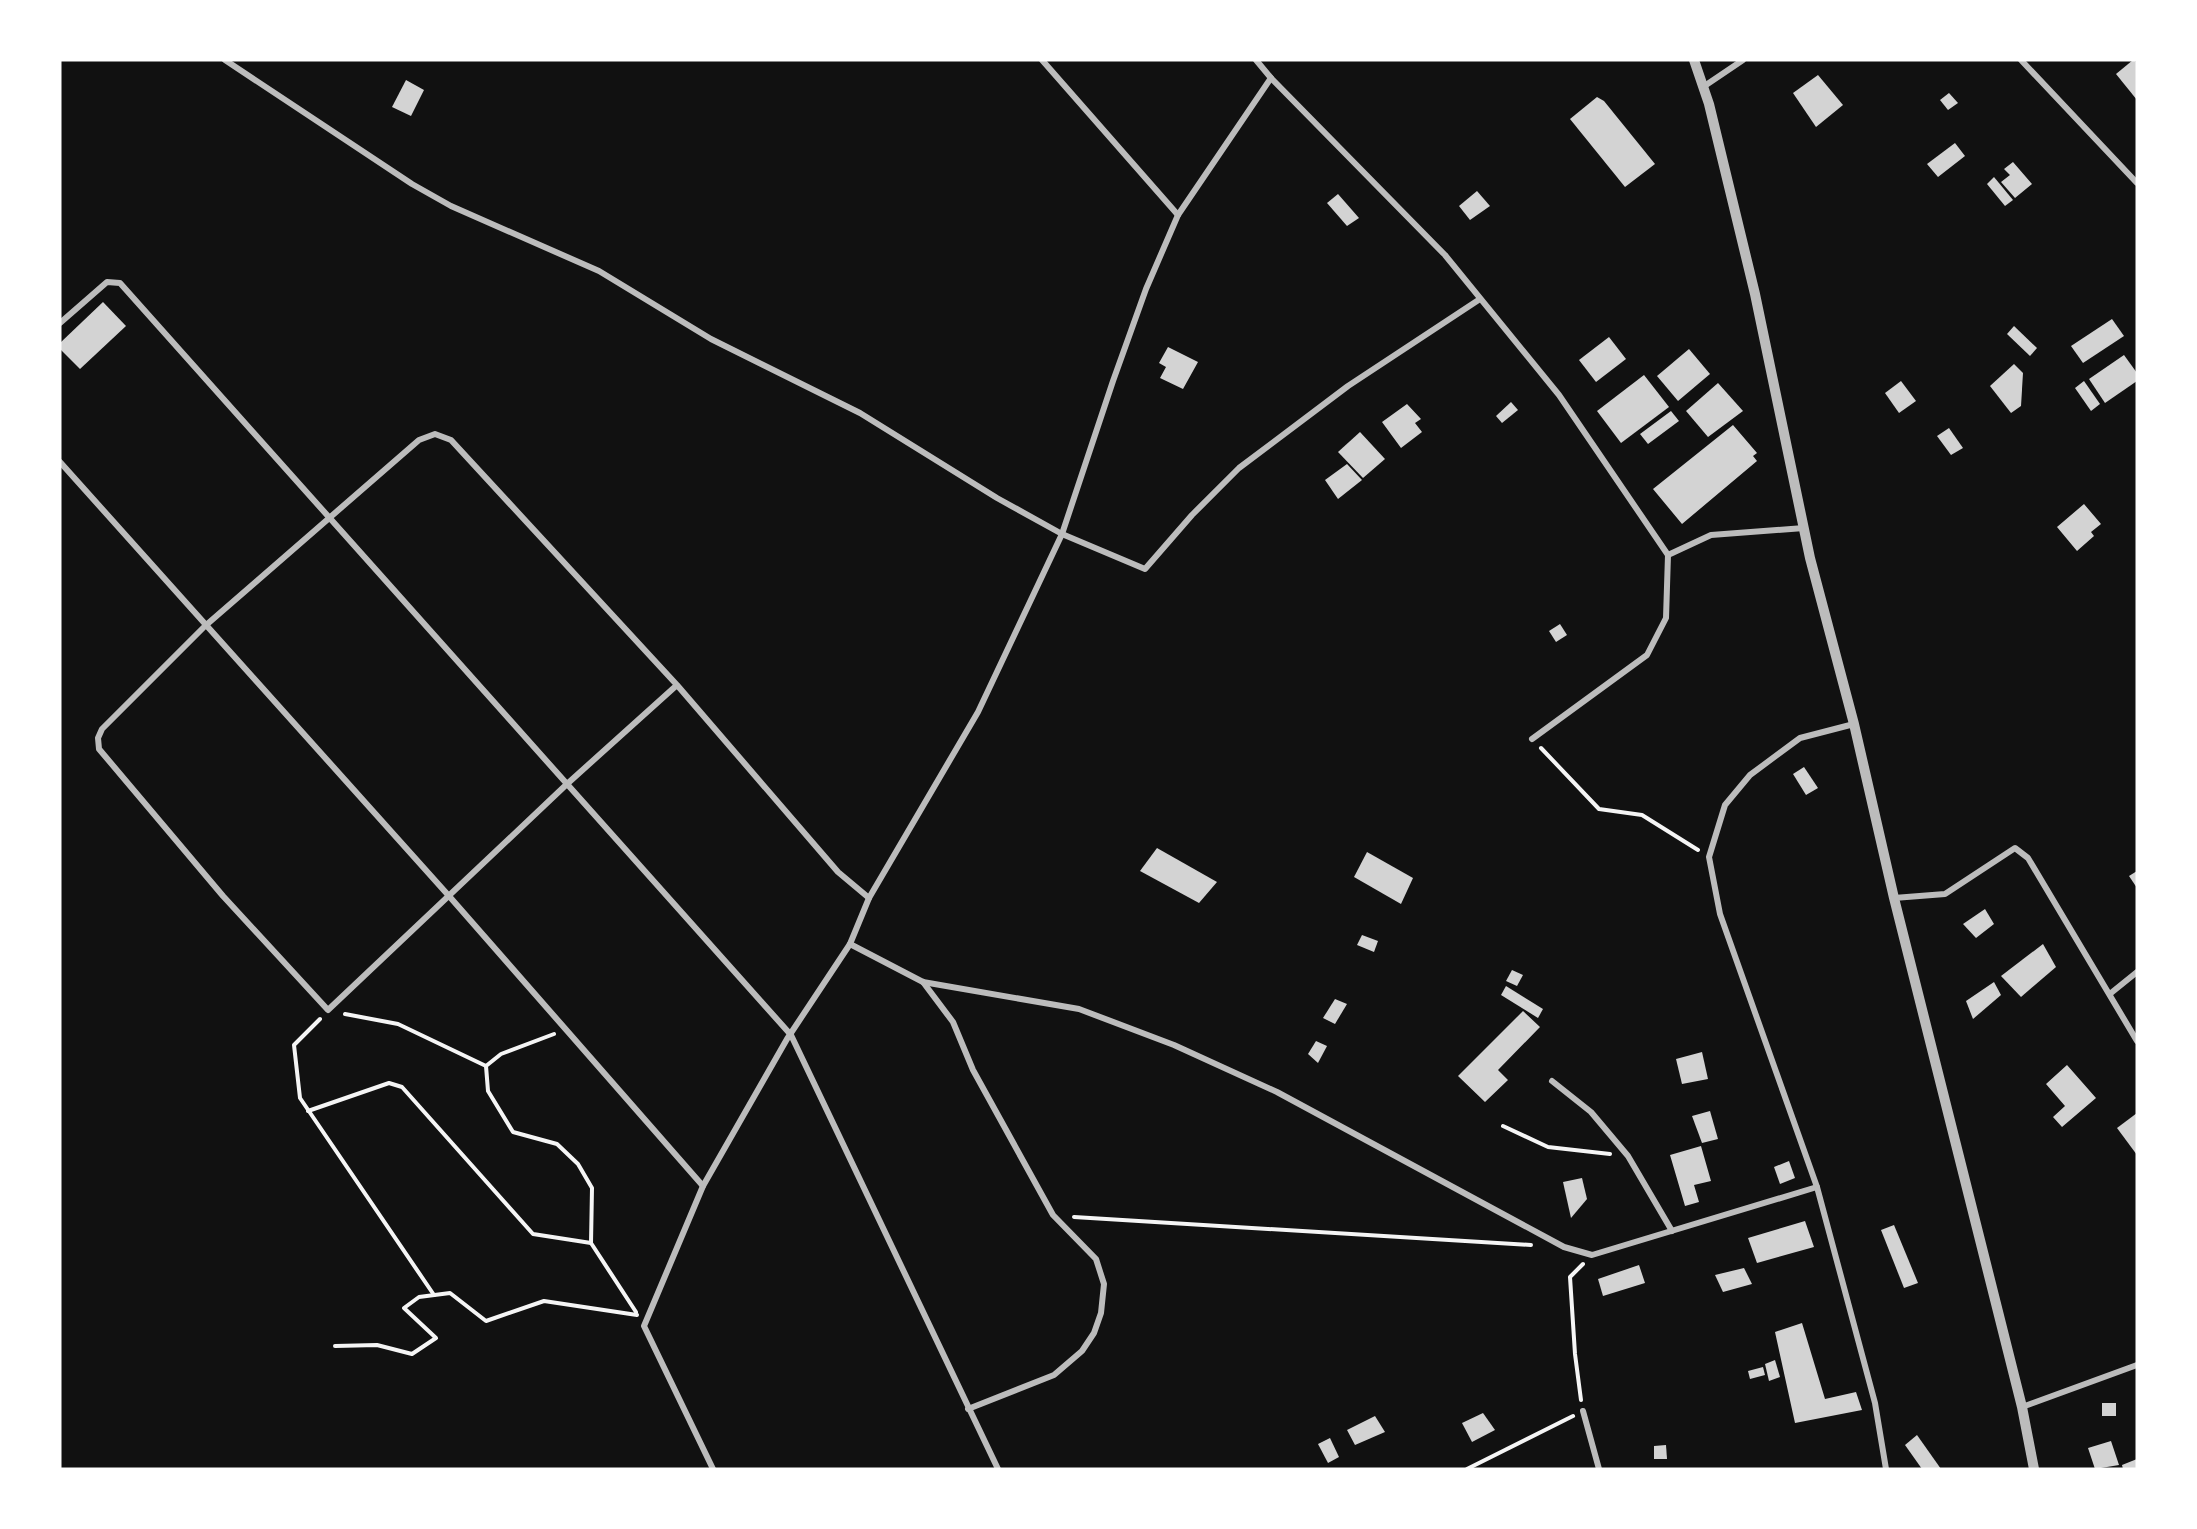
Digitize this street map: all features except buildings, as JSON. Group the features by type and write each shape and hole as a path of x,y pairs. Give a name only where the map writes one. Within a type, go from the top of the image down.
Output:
{"street":[{"path":"225,60 412,184 451,206 600,271 711,339 860,413 997,498 1062,534 1144,569 1192,515 1239,468 1348,386 1480,299"},
{"path":"1042,60 1178,215"},
{"path":"1256,60 1445,255 1559,395 1668,555 1666,618 1647,655 1532,739"},
{"path":"1694,60 1703,87 1755,294 1804,528 2022,1407 2034,1469"},
{"path":"1703,87 1743,60"},
{"path":"2021,60 2137,183"},
{"path":"713,1469 644,1326 703,1186 791,1035 850,944 869,898 978,712 1062,534 1116,371 1178,215 1271,78"},
{"path":"60,323 106,282 120,283 791,1035 998,1469"},
{"path":"677,685 567,784 328,1010 224,896 99,749 98,738 102,729 205,626 419,440 435,434 451,440 677,685 838,872 869,898"},
{"path":"60,462 449,896 703,1186"},
{"path":"1668,555 1711,535 1804,528"},
{"path":"1854,724 1800,738 1750,775 1725,805 1709,857 1720,914 1817,1187 1875,1403 1886,1469"},
{"path":"1894,898 1945,894 2015,848 2028,858 2137,1041"},
{"path":"850,944 923,982 1078,1009 1174,1045 1277,1092 1564,1247 1592,1255 1817,1187"},
{"path":"2110,993 2137,972"},
{"path":"923,982 953,1022 973,1070 1053,1215 1096,1259 1104,1284 1101,1313 1094,1333 1083,1351 1054,1375 968,1409"},
{"path":"1552,1082 1591,1112 1628,1156 1672,1231"},
{"path":"2022,1407 2137,1365"},
{"path":"1583,1411 1599,1469"}],"path":[{"path":"1532,739 1599,808 1642,815 1709,857"},
{"path":"434,1295 300,1098 294,1045 328,1010 398,1024 486,1066"},
{"path":"486,1066 501,1054 557,1033"},
{"path":"486,1066 488,1091 513,1132 557,1144 578,1164 592,1188 591,1244 644,1326"},
{"path":"308,1111 389,1083 402,1087 533,1234 591,1244"},
{"path":"1503,1126 1548,1147 1628,1156"},
{"path":"1053,1215 1564,1247"},
{"path":"1467,1469 1583,1411 1575,1354 1570,1277 1592,1255"},
{"path":"335,1346 377,1345 412,1354 436,1338 404,1308 419,1297 450,1293 486,1321 544,1301 637,1315"}]}
